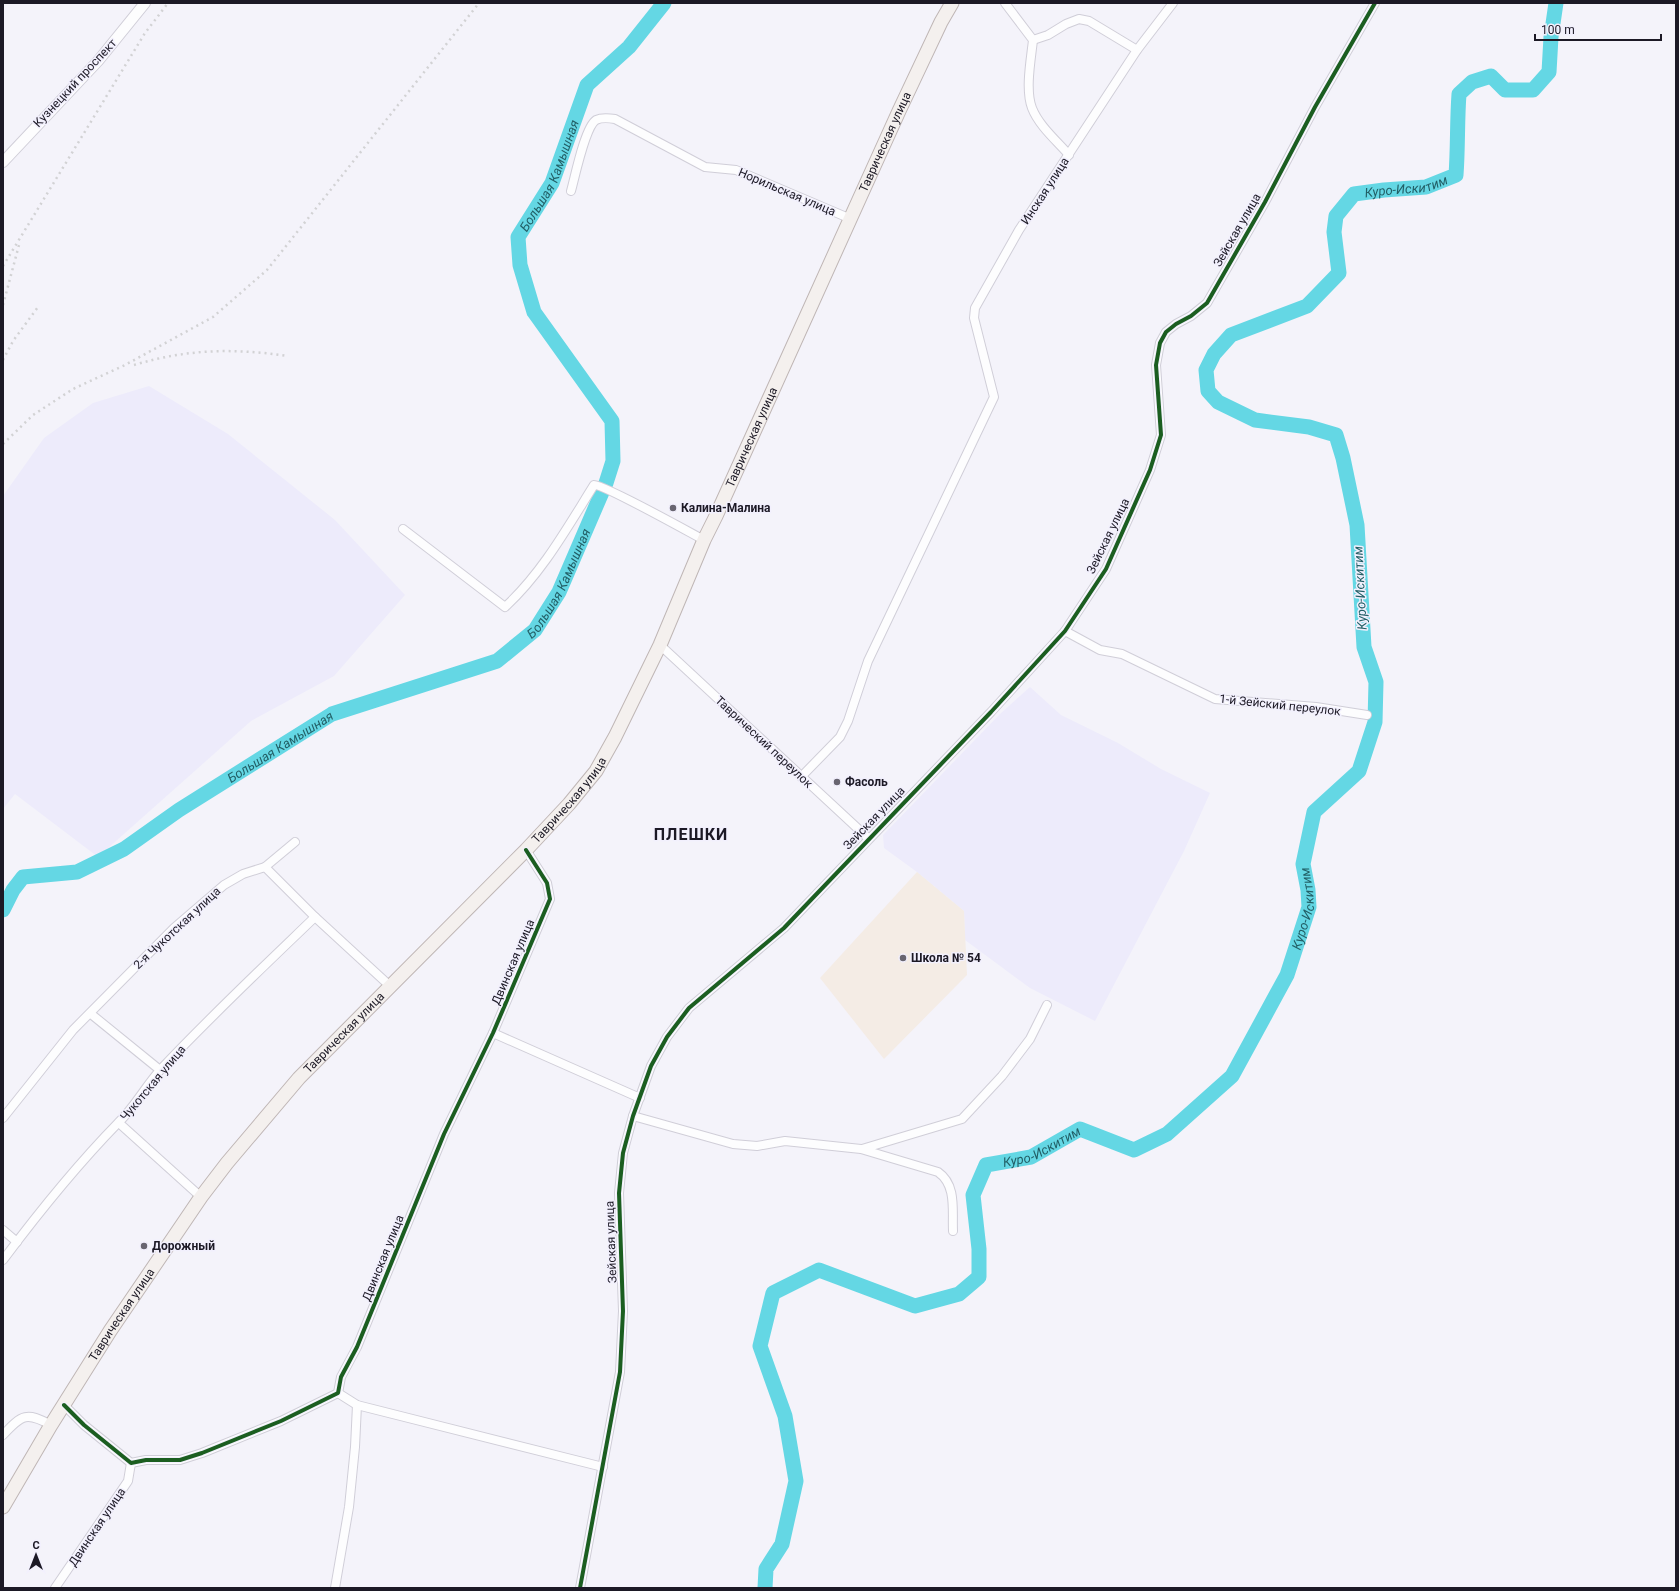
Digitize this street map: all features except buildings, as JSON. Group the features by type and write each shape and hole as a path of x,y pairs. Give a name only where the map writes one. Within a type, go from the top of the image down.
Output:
{"main road":[{"name":"Таврическая улица","path":"3,1507 51,1425 110,1331 201,1197 226,1163 299,1078 526,850 569,804 596,771 615,737 660,645 704,540 940,22 952,3"}],"street":[{"name":"Кузнецкий проспект","path":"3,162 98,61 145,3"},
{"path":"1005,3 1033,40 1029,92 1032,108 1042,124 1069,155"},
{"name":"Инская улица","path":"801,777 840,737 848,722 868,661 994,397 974,318 975,308 1020,230 1138,50 1173,3"},
{"name":"Зейская улица","path":"580,1588 620,1372 623,1311 619,1193 623,1154 633,1116 651,1066 668,1037 689,1008 784,928 1065,631 1106,569 1150,470 1161,435 1156,365 1160,343 1166,332 1207,304 1265,202 1315,107 1375,3"},
{"path":"1033,40 1048,35 1066,24 1079,19 1089,21 1138,50"},
{"name":"Норильская улица","path":"571,191 581,152 591,125 596,120 602,118 615,119 705,167 736,170 851,219"},
{"path":"403,529 505,607 516,597 554,549 594,485 617,495 704,540"},
{"name":"1-й Зейский переулок","path":"1065,631 1100,650 1122,654 1215,699 1316,707 1367,716"},
{"name":"Таврический переулок","path":"660,645 868,838"},
{"path":"294,842 265,867 315,917 390,986"},
{"name":"Двинская улица","path":"338,1393 341,1378 357,1347 444,1134 493,1033 550,899 547,883 526,850"},
{"name":"2-я Чукотская улица","path":"3,1118 73,1030 91,1014 115,986 174,928 224,884 243,874 265,867"},
{"name":"Чукотская улица","path":"3,1260 65,1181 106,1134 119,1123 160,1070 228,1000 315,917"},
{"path":"861,1149 962,1119 1002,1076 1030,1039 1047,1005"},
{"path":"91,1014 160,1070"},
{"path":"493,1033 640,1098"},
{"path":"633,1116 733,1144 757,1146 785,1141 861,1149 938,1172 944,1176 949,1183 952,1193 953,1231"},
{"path":"119,1123 201,1197"},
{"path":"3,1230 17,1242"},
{"path":"64,1406 84,1425 131,1463 146,1460 180,1460 195,1456 281,1421 338,1393 357,1405 603,1467"},
{"path":"335,1588 349,1507 355,1447 357,1405"},
{"path":"3,1435 20,1419 26,1417 35,1416 51,1425"},
{"name":"Двинская улица","path":"56,1588 128,1481 131,1463"}],"shaded area":[{"path":"149,386 228,434 335,520 405,595 334,676 251,721 98,857 15,794 3,809 3,496 44,438 93,403"},
{"path":"1030,687 1061,715 1118,743 1161,769 1210,793 1184,851 1095,1021 1030,988 965,940 964,911 917,872 884,848 883,835 1000,714"},
{"name":"Школа № 54","path":"917,872 964,911 967,975 884,1059 820,978"}],"waterway":[{"name":"Большая Камышная","path":"3,910 13,890 23,877 77,872 124,849 179,810 332,714 497,661 535,630 559,592 606,483 613,461 612,421 534,312 520,265 518,237 552,183 587,85 629,47 664,3"},
{"name":"Куро-Искитим","path":"765,1588 766,1569 782,1544 796,1481 785,1416 760,1346 773,1293 819,1270 915,1306 959,1294 979,1277 979,1249 973,1195 986,1165 1031,1157 1080,1129 1134,1150 1167,1134 1232,1076 1287,975 1309,907 1308,890 1303,864 1314,812 1359,771 1375,722 1376,682 1364,647 1357,525 1343,458 1336,435 1309,427 1255,420 1218,402 1208,391 1206,370 1214,354 1231,335 1307,306 1339,273 1334,232 1336,216 1354,194 1426,187 1456,175 1459,94 1472,82 1491,76 1505,90 1533,90 1549,72 1551,37 1556,3"}],"railway":[{"path":"3,266 145,33 168,3"},
{"path":"3,444 33,415 73,389 125,365 213,317 267,270 479,3"},
{"path":"3,305 19,245"},
{"path":"3,360 13,341 38,307"},
{"path":"134,365 192,353 229,351 268,353 288,356"}],"cycle path":[{"path":"580,1588 620,1372 623,1311 619,1193 623,1153 633,1116 651,1066 667,1037 689,1008 784,928 991,712 1065,631 1106,569 1150,470 1161,435 1156,365 1160,343 1166,332 1176,324 1191,316 1207,303 1265,202 1315,107 1375,3"},
{"path":"64,1405 84,1425 131,1463 146,1460 180,1460 202,1453 281,1421 338,1393 341,1377 357,1347 444,1134 493,1033 550,899 547,883 526,850"}],"place":[{"name":"Калина-Малина","path":"673,508"},
{"name":"Фасоль","path":"837,782"},
{"name":"Школа № 54","path":"903,958"},
{"name":"Дорожный","path":"144,1246"}],"district":[{"name":"ПЛЕШКИ","path":"691,834"}]}
